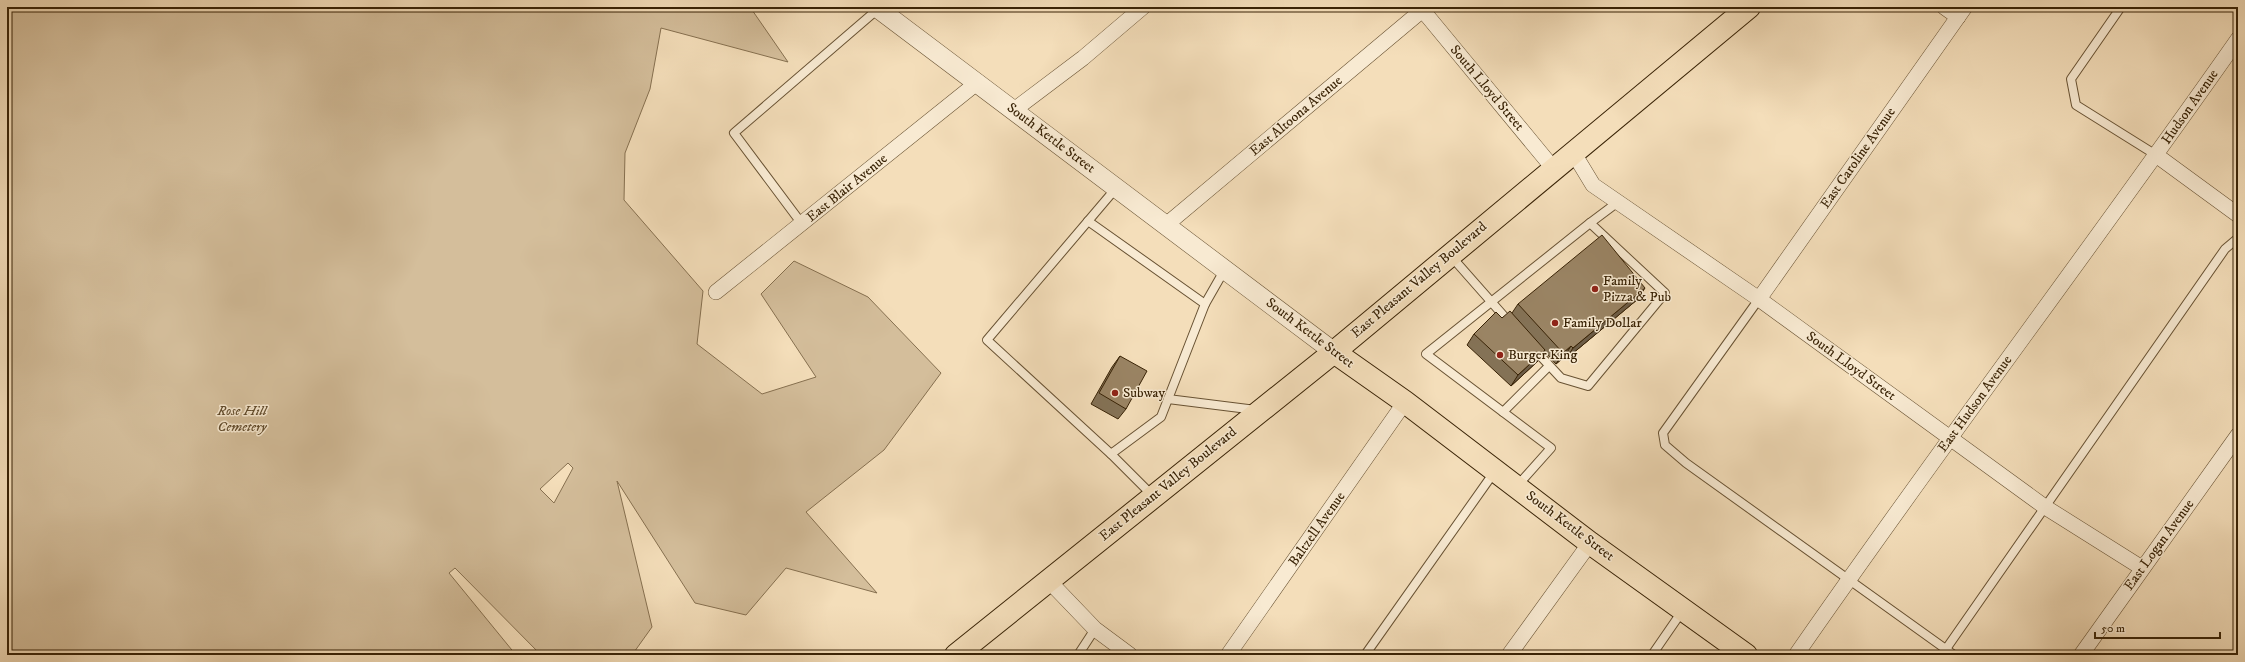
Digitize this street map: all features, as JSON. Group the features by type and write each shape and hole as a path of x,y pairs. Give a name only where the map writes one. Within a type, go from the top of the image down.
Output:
{"main road":[{"name":"East Pleasant Valley Boulevard","path":"956,655 1334,352 1749,7"},
{"name":"South Kettle Street","path":"1334,352 1406,402 1590,543 1746,655"}],"street":[{"path":"1014,110 1083,58 1143,7"},
{"path":"1944,7 1961,12"},
{"name":"South Kettle Street","path":"877,8 978,82 1334,352"},
{"name":"South Lloyd Street","path":"1423,8 1554,168"},
{"name":"East Altoona Avenue","path":"1166,225 1423,8"},
{"name":"East Caroline Avenue","path":"1759,299 1961,12"},
{"name":"Hudson Avenue","path":"2156,155 2238,39"},
{"name":"East Blair Avenue","path":"716,292 978,82"},
{"name":"South Lloyd Street","path":"1573,152 1594,185 1759,299 1950,439 2045,506 2142,568"},
{"path":"2156,155 2238,215"},
{"name":"East Hudson Avenue","path":"1796,655 1848,579 2156,155"},
{"name":"Baltzell Avenue","path":"1228,655 1406,402"},
{"name":"East Logan Avenue","path":"2081,655 2238,435"},
{"path":"1509,655 1590,543"},
{"path":"1048,580 1096,629 1130,655"}],"lane":[{"path":"2120,7 2071,79 2076,105 2156,155"},
{"path":"802,224 734,133 877,8"},
{"path":"1117,187 987,340 1111,454 1153,496"},
{"path":"1517,487 1551,448 1426,354 1618,202"},
{"path":"1088,222 1205,304"},
{"path":"1528,342 1561,378 1588,386 1666,293 1590,223"},
{"path":"1946,649 2226,249 2238,238"},
{"path":"1450,255 1517,331"},
{"path":"1111,454 1160,417 1205,304 1225,270"},
{"path":"1759,299 1663,433 1665,445 1686,463 1954,655"},
{"path":"1503,412 1549,366"},
{"path":"1168,399 1260,410"},
{"path":"1365,655 1495,470"},
{"path":"1652,655 1684,610"},
{"path":"1078,655 1096,629"}],"green space":[{"name":"Rose Hill Cemetery","path":"7,7 750,7 788,62 661,28 650,89 625,153 624,200 703,291 697,344 762,394 816,377 761,294 794,261 868,297 941,373 884,450 806,512 877,593 786,568 746,615 695,603 617,481 652,627 632,655 541,655 455,568 449,573 516,655 7,655","holes":["568,463 573,468 554,503 540,489"]}],"building":[{"path":"1602,235 1645,288 1573,348 1571,346 1563,353 1518,304"},
{"path":"1510,311 1545,350 1518,375 1474,334 1496,312 1502,318"},
{"name":"Subway","path":"1120,356 1147,371 1126,409 1099,393"}],"place":[{"name":"Family Pizza & Pub","path":"1595,289"},
{"name":"Family Dollar","path":"1555,323"},
{"name":"Burger King","path":"1500,355"},
{"name":"Subway","path":"1115,393"}]}
